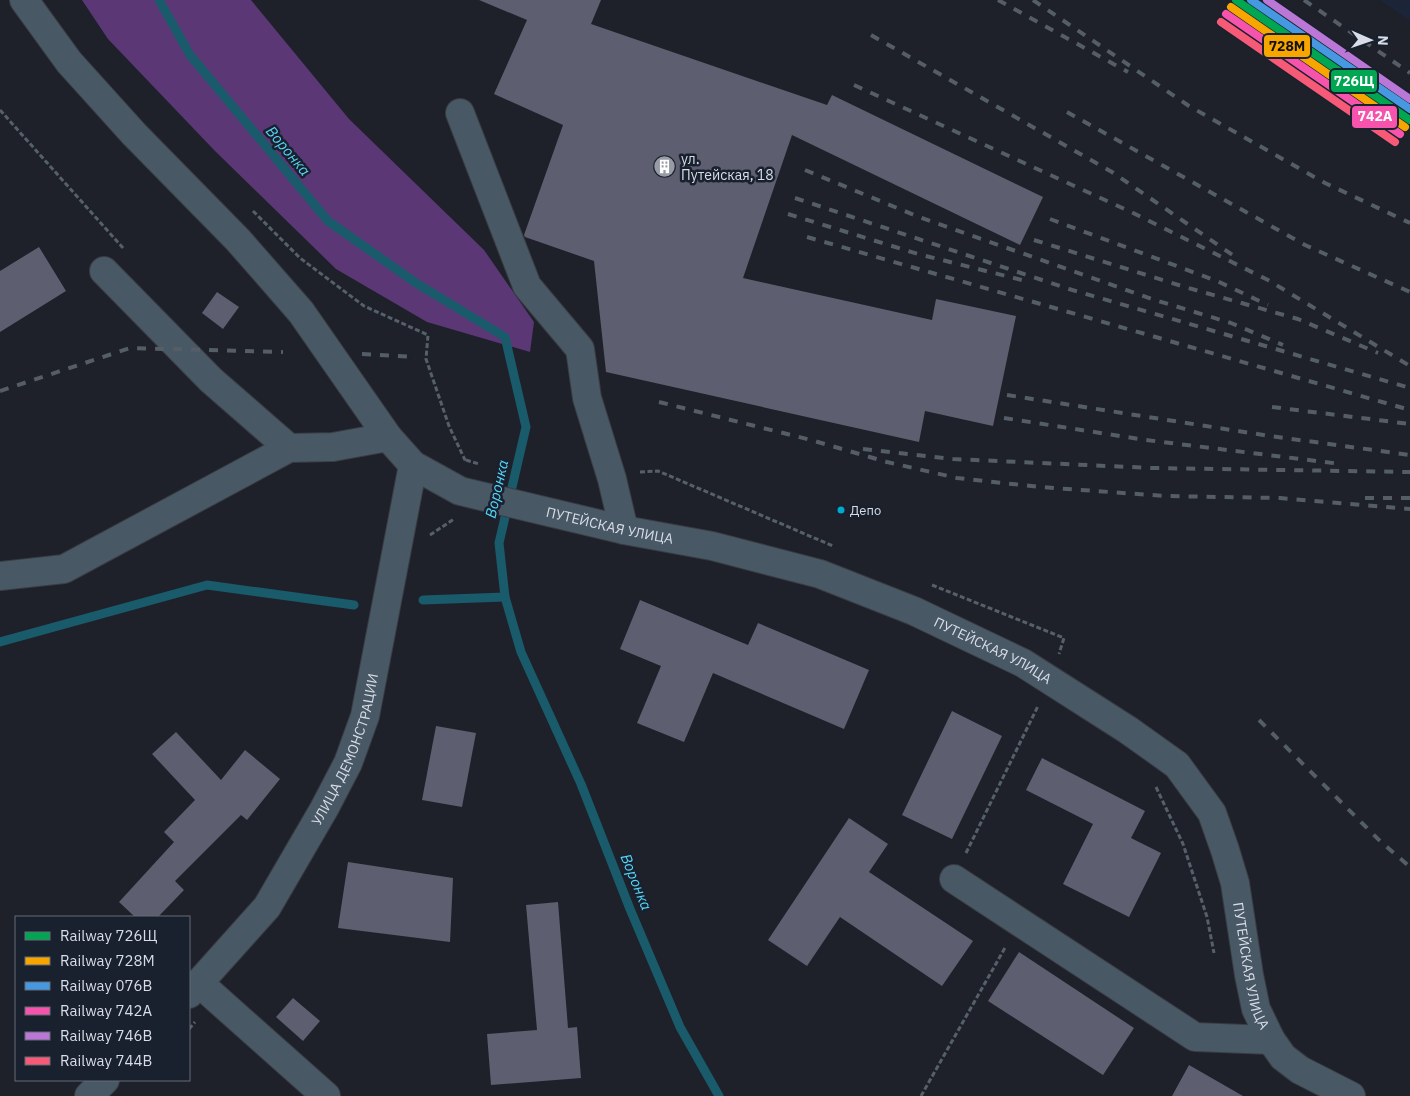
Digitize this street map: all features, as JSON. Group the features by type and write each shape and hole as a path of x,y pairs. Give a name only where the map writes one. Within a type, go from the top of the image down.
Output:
{"street":[{"name":"ПУТЕЙСКАЯ УЛИЦА","path":"24,0 69,62 134,134 238,240 301,312 388,437 413,465 460,491 624,530 712,546 820,574 914,611 1023,663 1128,730 1177,765 1212,813 1222,840 1235,883 1256,1009 1271,1040 1283,1057 1300,1070 1351,1096"},
{"path":"460,113 526,286 580,349 587,398 612,479 624,530"},
{"path":"104,271 211,380 289,448"},
{"path":"0,576 64,569 289,448 333,448 388,437"},
{"name":"УЛИЦА ДЕМОНСТРАЦИИ","path":"194,988 267,907 324,809 348,763 364,716 413,465"},
{"path":"954,879 1195,1037 1271,1040"},
{"path":"194,988 326,1096"},
{"path":"90,1096 104,1081"}],"path":[{"path":"0,110 124,248"},
{"path":"247,205 300,258 364,306 428,335 426,359 449,426 465,460"},
{"path":"954,879 1042,698"},
{"path":"1153,781 1183,844 1207,917 1215,954"},
{"path":"921,1096 1020,921"}],"shaded area":[{"path":"82,0 251,0 349,119 484,250 534,322 530,352 427,322 336,269 215,151 108,39"},
{"path":"1380,0 1410,0 1410,21"}],"building":[{"name":"ул. Путейская, 18","path":"479,0 601,0 591,24 827,105 832,95 1043,197 1020,245 792,135 743,278 932,320 936,299 1016,316 993,426 925,411 919,442 606,372 594,261 525,237 524,235 563,125 494,94 527,20"},
{"path":"39,247 66,291 0,332 0,271"},
{"path":"217,292 239,307 223,329 202,313"},
{"path":"640,600 748,645 758,623 869,670 844,729 713,673 684,742 637,723 661,666 620,649"},
{"path":"952,711 1002,736 952,839 902,815"},
{"path":"436,726 476,733 462,807 422,800"},
{"path":"176,732 221,780 245,750 280,779 247,820 241,815 175,881 184,890 159,916 134,916 119,902 174,842 164,832 195,800 152,754"},
{"path":"1042,758 1145,811 1131,838 1161,853 1129,917 1063,884 1093,824 1026,790"},
{"path":"849,818 888,844 869,872 973,941 942,986 840,917 807,966 768,940"},
{"path":"348,862 453,878 450,942 338,928"},
{"path":"558,902 568,1028 577,1027 581,1078 491,1085 487,1034 537,1030 526,905"},
{"path":"1019,952 1134,1028 1103,1075 988,1001"},
{"path":"293,998 320,1021 303,1041 276,1017"},
{"path":"1189,1065 1243,1096 1172,1096"}],"waterway":[{"name":"Воронка","path":"159,0 190,55 328,221 416,283 505,337 526,427 499,543 505,597 521,652 581,784 630,909 680,1027 719,1096"},
{"path":"0,642 207,585 354,605"},
{"path":"423,600 505,597"}],"railway":[{"path":"998,0 1128,72"},
{"path":"1033,0 1189,106 1325,183 1410,223"},
{"path":"1304,0 1410,73"},
{"path":"871,35 1112,172 1237,258"},
{"path":"854,85 1131,212 1268,280 1410,366"},
{"path":"1067,112 1305,245 1410,292"},
{"path":"805,170 919,217 1155,300 1231,323 1283,345"},
{"path":"795,198 1069,289 1410,388"},
{"path":"788,214 918,254 1022,280"},
{"path":"1050,219 1217,281 1268,305"},
{"path":"807,237 1410,410"},
{"path":"1034,240 1185,287 1298,319 1378,353"},
{"path":"0,391 130,348 283,352"},
{"path":"362,354 416,357"},
{"path":"1007,395 1270,436 1410,455"},
{"path":"659,402 811,440 887,462 957,478 1040,487 1165,496 1280,498 1410,509"},
{"path":"1272,407 1410,424"},
{"path":"1004,418 1146,440 1341,464"},
{"path":"863,449 953,459 1152,468 1410,472"},
{"path":"1365,498 1410,498"},
{"path":"1259,720 1380,841 1410,867"}],"rail line":[{"name":"726Щ","path":"1236,0 1410,120"},
{"name":"076В","path":"1251,0 1410,109"},
{"name":"746В","path":"1267,0 1410,99"},
{"name":"728М","path":"1231,7 1405,127"},
{"name":"742А","path":"1226,14 1400,134"},
{"name":"744В","path":"1221,22 1395,142"}],"place":[{"name":"ул. Путейская, 18","path":"665,167"},
{"name":"Депо","path":"841,510"}]}
